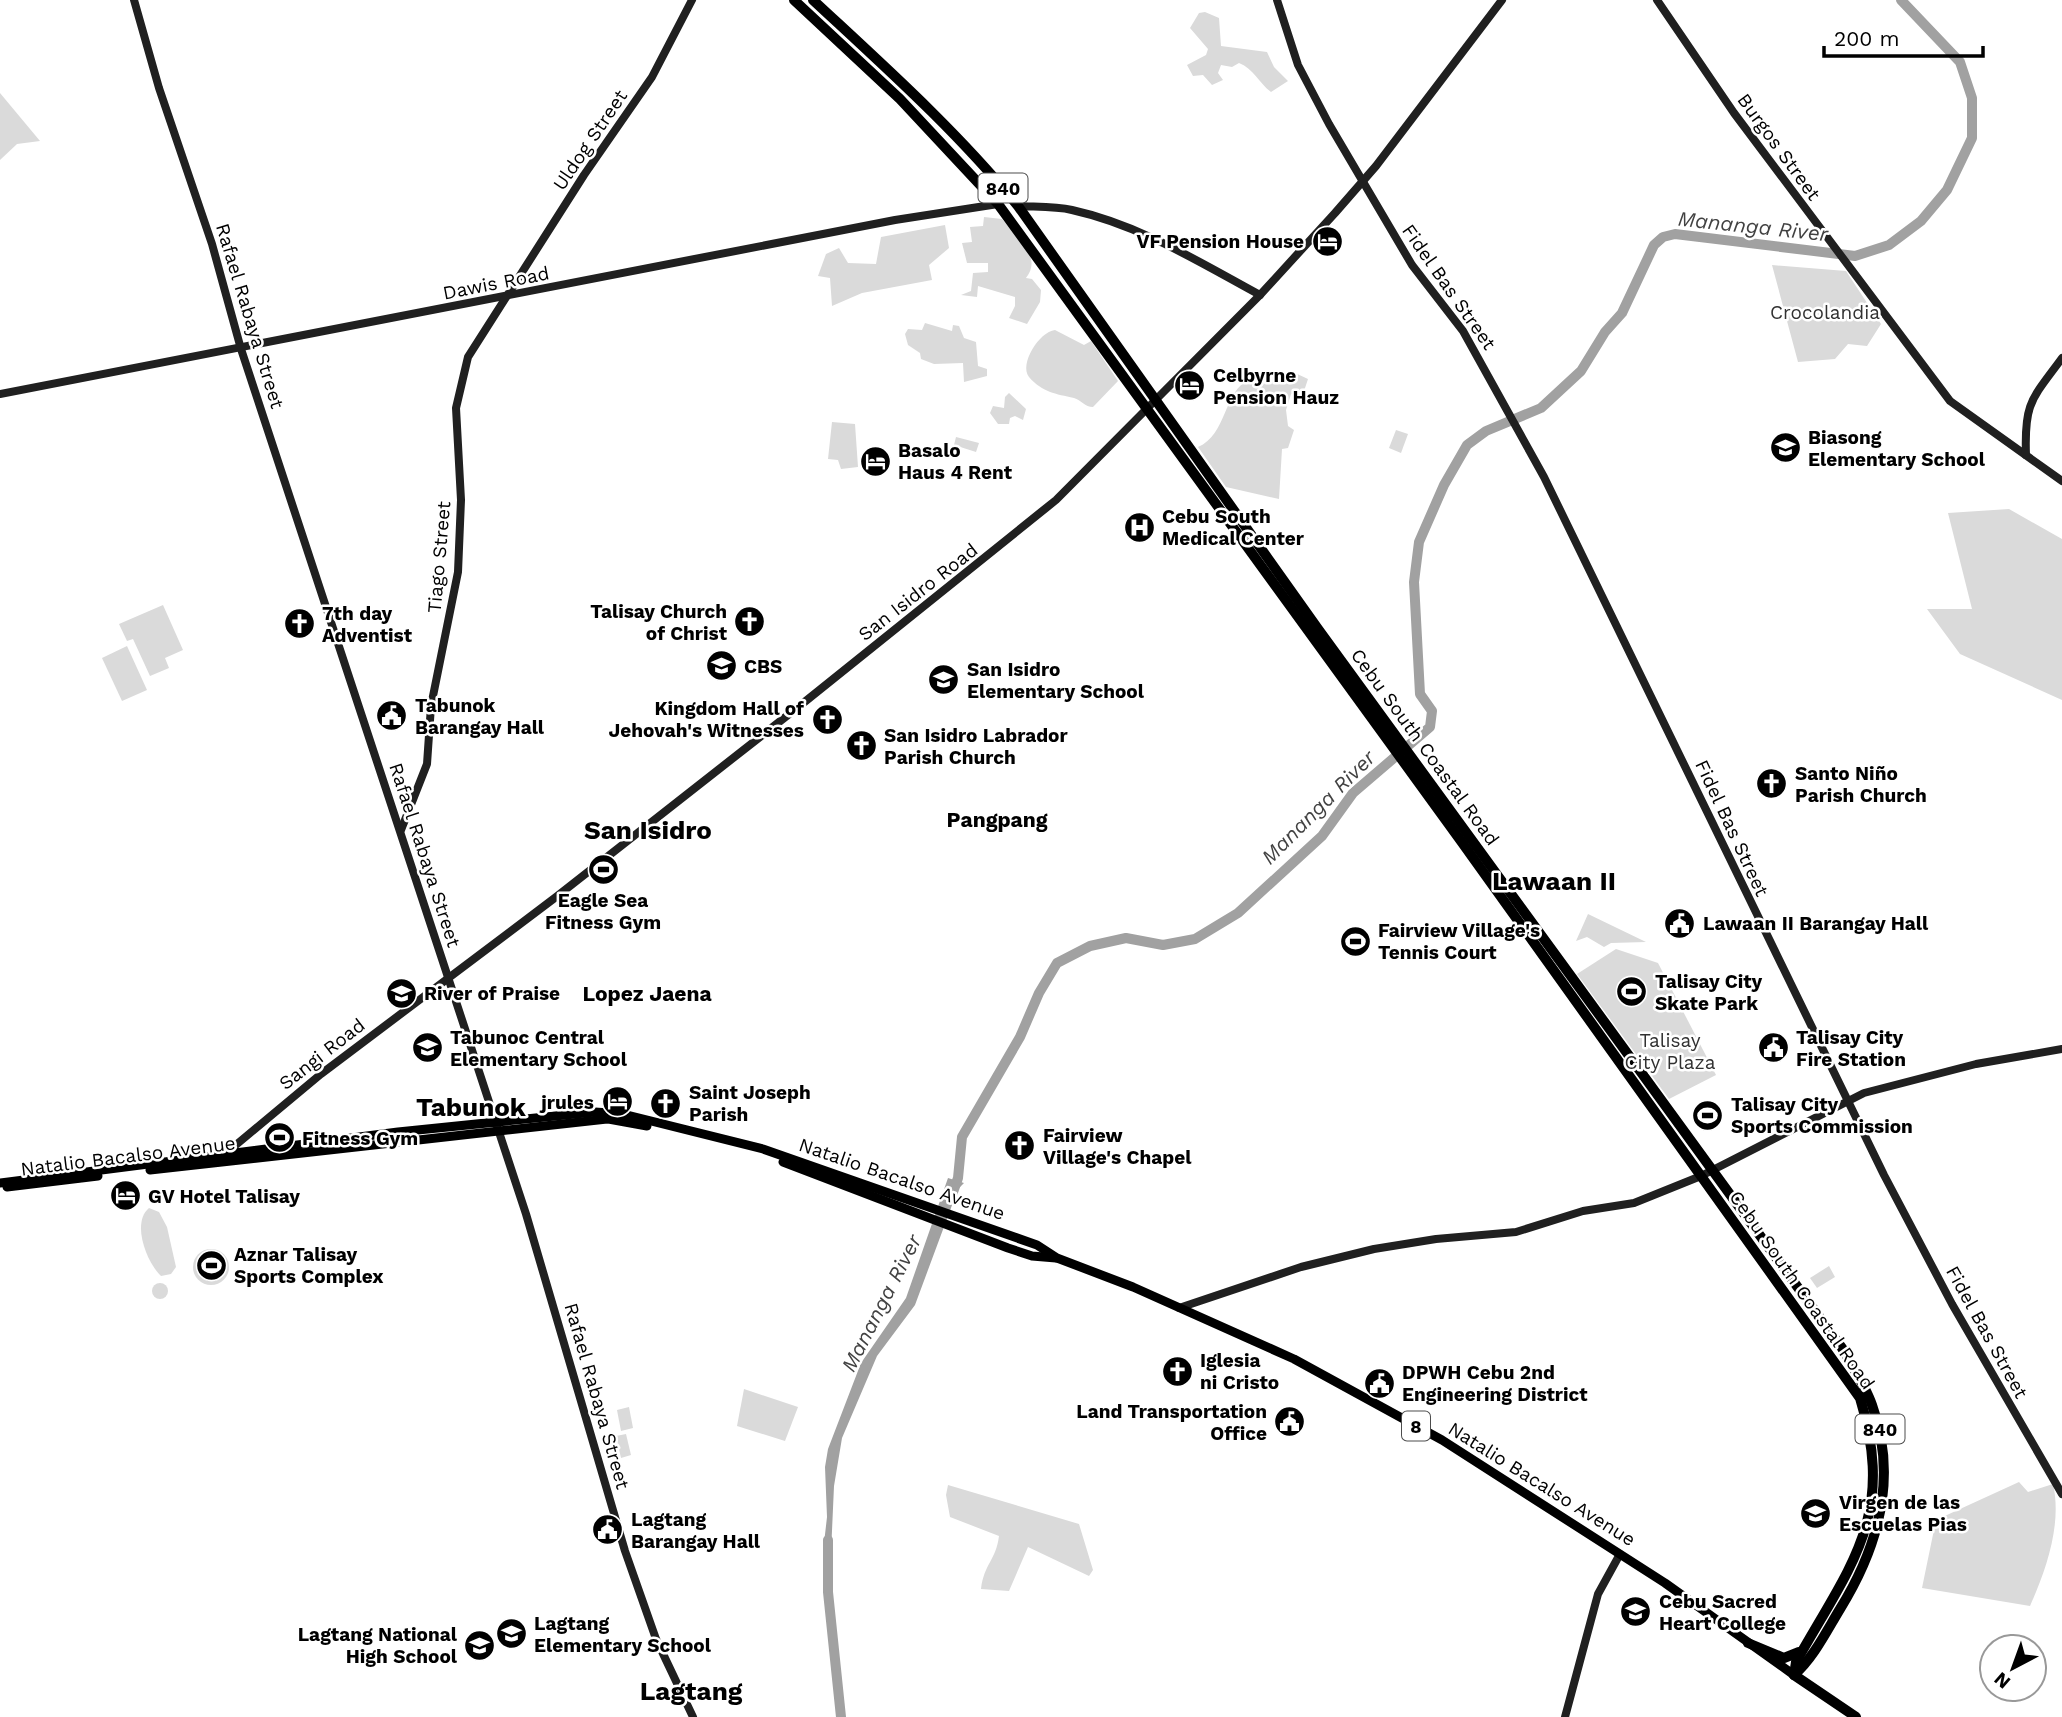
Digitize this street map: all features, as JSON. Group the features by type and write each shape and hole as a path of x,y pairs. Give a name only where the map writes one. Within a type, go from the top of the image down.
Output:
{"highway":[{"name":"Cebu South Coastal Road","path":"794,0 900,99 998,204 1842,1348 1871,1402 1880,1429 1885,1462 1879,1527 1856,1583 1798,1678"},
{"name":"Cebu South Coastal Road","path":"813,0 909,89 991,173 1018,206 1156,399 1315,632"},
{"name":"Cebu South Coastal Road","path":"1465,839 1700,1176 1860,1398 1870,1431 1874,1460 1869,1523 1858,1554 1796,1662 1798,1678"},
{"path":"1748,1643 1787,1658 1794,1656 1805,1644"},
{"path":"1810,1658 1811,1675 1824,1694"},
{"name":"Natalio Bacalso Avenue","path":"1798,1678 1856,1717"},
{"name":"Natalio Bacalso Avenue","path":"1798,1678 1805,1688 1846,1717"}],"main road":[{"name":"Natalio Bacalso Avenue","path":"386,1139 498,1132 608,1116"},
{"name":"Natalio Bacalso Avenue","path":"386,1139 608,1116 763,1149 842,1174 1037,1245 1058,1258 1294,1359 1442,1440 1620,1554 1798,1678"},
{"name":"Natalio Bacalso Avenue","path":"0,1183 386,1139 494,1121 608,1116 761,1155 1007,1248 1032,1256 1058,1258"},
{"name":"Natalio Bacalso Avenue","path":"0,1188 224,1158"}],"street":[{"name":"Rafael Rabaya Street","path":"134,0 159,88 211,240 241,349 401,830 559,1320 625,1551 656,1639 693,1717"},
{"name":"Uldog Street","path":"510,295 584,175 652,77 692,0"},
{"name":"Fidel Bas Street","path":"1277,0 1298,65 1362,182 1412,265 1440,297 1481,361 1544,477 1847,1100 1952,1304 2062,1494"},
{"name":"San Isidro Road","path":"449,978 993,553 1056,500 1260,295 1362,182 1502,0"},
{"name":"Burgos Street","path":"1657,0 1734,113 1951,401 2062,481"},
{"name":"Dawis Road","path":"0,394 895,220 998,204"},
{"path":"1018,206 1069,209 1119,223 1155,238 1260,295"},
{"name":"Tiago Street","path":"401,830 427,764 431,706 458,572 461,500 456,408 462,375 468,357 510,295"},
{"path":"2026,455 2024,418 2028,407 2062,358"},
{"name":"Sangi Road","path":"224,1158 321,1074 449,978"},
{"path":"1179,1308 1300,1267 1374,1249 1436,1239 1523,1231 1583,1212 1634,1203 1700,1176 1847,1100 1976,1064 2062,1049"},
{"path":"1565,1717 1598,1594 1620,1554"}],"green space":[{"path":"1205,12 1219,18 1221,46 1267,52 1274,67 1288,81 1271,92 1239,63 1232,67 1221,65 1218,73 1223,80 1212,85 1203,75 1193,76 1187,65 1206,55 1208,49 1190,28 1199,13"},
{"path":"0,93 40,141 17,144 0,160"},
{"path":"984,217 1002,219 1021,240 1030,255 1032,262 1026,278 1032,279 1041,290 1040,302 1027,324 1009,318 1015,306 1015,297 978,286 977,297 961,295 971,291 973,273 988,272 988,263 967,263 962,243 972,242 970,227 983,226"},
{"path":"945,225 949,248 929,265 932,280 862,293 832,306 830,278 818,276 826,254 839,248 848,263 876,264 881,237"},
{"name":"Crocolandia","path":"1772,265 1846,271 1881,324 1867,346 1848,344 1835,359 1798,362"},
{"path":"925,323 952,331 953,325 959,326 964,338 976,342 978,366 987,369 987,376 964,382 963,363 934,364 921,359 920,353 908,345 905,334 908,329 922,330"},
{"path":"1055,330 1084,345 1091,341 1118,381 1093,407 1044,389 1029,377 1027,364 1032,349 1043,336"},
{"path":"1293,372 1308,379 1302,397 1291,394 1286,410 1288,426 1294,430 1288,448 1282,449 1279,499 1226,487 1198,447 1215,433 1241,385 1254,378"},
{"path":"1009,393 1026,409 1023,420 1015,416 1010,418 1009,424 998,424 990,413 993,406 1004,408 1005,397"},
{"path":"832,422 855,424 858,467 841,469 838,460 828,459"},
{"path":"1396,430 1408,434 1401,453 1389,448"},
{"path":"956,437 979,443 976,452 954,445"},
{"path":"2009,509 2062,539 2062,700 1960,654 1927,609 1972,609 1948,513"},
{"path":"163,605 183,650 165,658 169,668 150,676 133,639 127,641 119,624"},
{"path":"127,646 147,690 122,701 102,658"},
{"path":"1588,914 1646,942 1611,943 1604,947 1587,937 1576,941"},
{"name":"Talisay City Plaza","path":"1616,949 1658,963 1716,1075 1669,1099 1577,974"},
{"path":"149,1208 159,1212 167,1227 176,1267 171,1274 161,1276 146,1253 141,1223"},
{"name":"Aznar Talisay Sports Complex","path":"211,1249 224,1254 229,1267 224,1280 211,1285 198,1280 193,1267 198,1254"},
{"path":"1829,1266 1835,1277 1817,1288 1810,1278"},
{"path":"160,1283 166,1285 166,1297 160,1299 154,1297 152,1291 154,1285"},
{"path":"744,1389 798,1407 785,1441 737,1426"},
{"path":"629,1407 633,1428 621,1431 617,1410"},
{"path":"626,1434 631,1455 621,1458 616,1436"},
{"path":"2019,1482 2028,1492 2053,1484 2055,1499 2056,1514 2051,1545 2030,1606 1922,1588 1936,1520"},
{"path":"948,1485 1079,1524 1093,1570 1089,1576 1028,1547 1009,1591 981,1589 999,1536 950,1517 946,1495"}],"shaded area":[{"path":"948,1178 964,1183 958,1189 915,1305 877,1356 842,1438 834,1486 831,1553 823,1552 827,1517 825,1467 828,1449 861,1363 906,1298"}],"waterway":[{"name":"Mananga River","path":"953,1192 958,1178 962,1137 1020,1037 1039,993 1057,963 1090,946 1126,938 1163,945 1195,939 1238,913 1322,836 1353,793 1430,727 1432,711 1420,694 1414,582 1419,542 1444,485 1467,445 1486,431 1541,408 1581,371 1605,332 1622,313 1654,245 1663,237 1675,234 1855,256 1889,245 1921,221 1947,190 1972,138 1972,98 1960,62 1901,0"},
{"name":"Mananga River","path":"828,1540 828,1592 841,1717"}],"place":[{"name":"VF Pension House","path":"1327,241"},
{"name":"Celbyrne Pension Hauz","path":"1190,386"},
{"name":"Biasong Elementary School","path":"1785,448"},
{"name":"Basalo Haus 4 Rent","path":"875,461"},
{"name":"Cebu South Medical Center","path":"1139,527"},
{"name":"Talisay Church of Christ","path":"750,622"},
{"name":"7th day Adventist","path":"299,624"},
{"name":"CBS","path":"721,666"},
{"name":"San Isidro Elementary School","path":"944,680"},
{"name":"Tabunok Barangay Hall","path":"392,716"},
{"name":"Kingdom Hall of Jehovah's Witnesses","path":"827,719"},
{"name":"San Isidro Labrador Parish Church","path":"861,746"},
{"name":"Santo Niño Parish Church","path":"1772,784"},
{"name":"Eagle Sea Fitness Gym","path":"603,869"},
{"name":"Lawaan II Barangay Hall","path":"1680,923"},
{"name":"Fairview Village's Tennis Court","path":"1355,941"},
{"name":"Talisay City Skate Park","path":"1632,992"},
{"name":"River of Praise","path":"401,993"},
{"name":"Tabunoc Central Elementary School","path":"427,1048"},
{"name":"Talisay City Fire Station","path":"1773,1048"},
{"name":"jrules","path":"617,1102"},
{"name":"Saint Joseph Parish","path":"666,1103"},
{"name":"Talisay City Sports Commission","path":"1708,1115"},
{"name":"Fitness Gym","path":"279,1138"},
{"name":"Fairview Village's Chapel","path":"1020,1146"},
{"name":"GV Hotel Talisay","path":"125,1196"},
{"name":"Aznar Talisay Sports Complex","path":"211,1265"},
{"name":"Iglesia ni Cristo","path":"1177,1371"},
{"name":"DPWH Cebu 2nd Engineering District","path":"1379,1383"},
{"name":"Land Transportation Office","path":"1290,1422"},
{"name":"Virgen de las Escuelas Pias","path":"1816,1513"},
{"name":"Lagtang Barangay Hall","path":"608,1530"},
{"name":"Cebu Sacred Heart College","path":"1636,1612"},
{"name":"Lagtang Elementary School","path":"511,1634"},
{"name":"Lagtang National High School","path":"480,1645"}],"district":[{"name":"Pangpang","path":"997,819"},
{"name":"San Isidro","path":"648,830"},
{"name":"Lawaan II","path":"1554,881"},
{"name":"Lopez Jaena","path":"647,993"},
{"name":"Tabunok","path":"471,1107"},
{"name":"Lagtang","path":"691,1691"}]}
